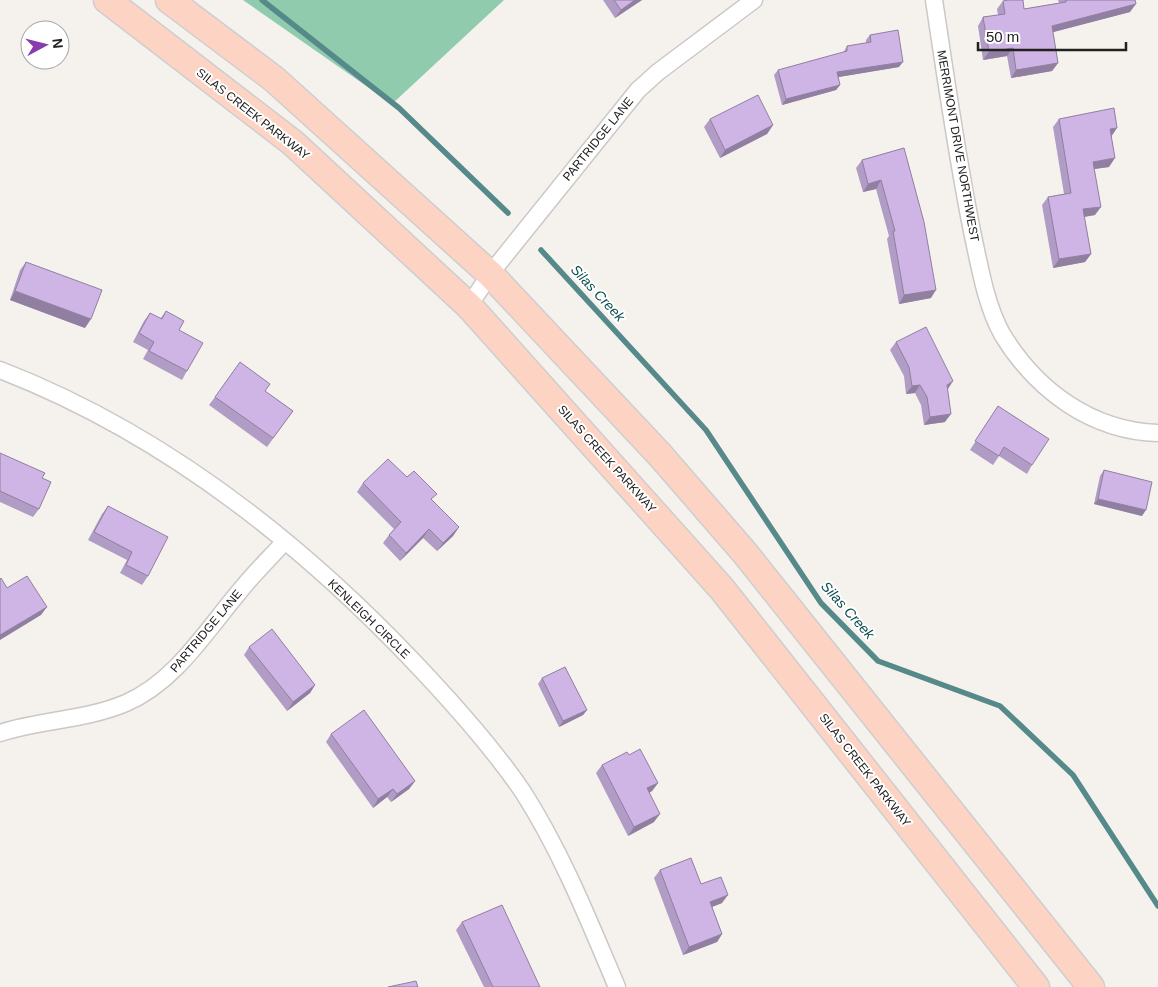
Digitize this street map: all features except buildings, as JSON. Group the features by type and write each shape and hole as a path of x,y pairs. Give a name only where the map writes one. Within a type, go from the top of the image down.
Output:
{"main road":[{"name":"SILAS CREEK PARKWAY","path":"107,0 294,143 469,306 722,589 1036,987"},
{"path":"169,0 274,79 490,274 660,455 744,552 1091,987"}],"street":[{"name":"PARTRIDGE LANE","path":"469,306 490,274 638,90 658,72 754,0"},
{"name":"MERRIMONT DRIVE NORTHWEST","path":"934,0 963,187 991,308 1002,332 1017,355 1036,377 1062,401 1084,416 1110,426 1137,433 1158,433"},
{"name":"KENLEIGH CIRCLE","path":"0,370 44,387 92,410 139,437 228,498 285,541 377,623 439,688 497,756 523,793 555,848 617,987"},
{"name":"PARTRIDGE LANE","path":"0,733 101,711 126,703 149,691 170,674 240,590 285,541"}],"green space":[{"path":"243,0 504,0 392,104"}],"waterway":[{"name":"Silas Creek","path":"262,0 399,108 508,213"},
{"name":"Silas Creek","path":"541,250 706,430 821,603 878,661 1000,706 1073,775 1158,906"}]}
